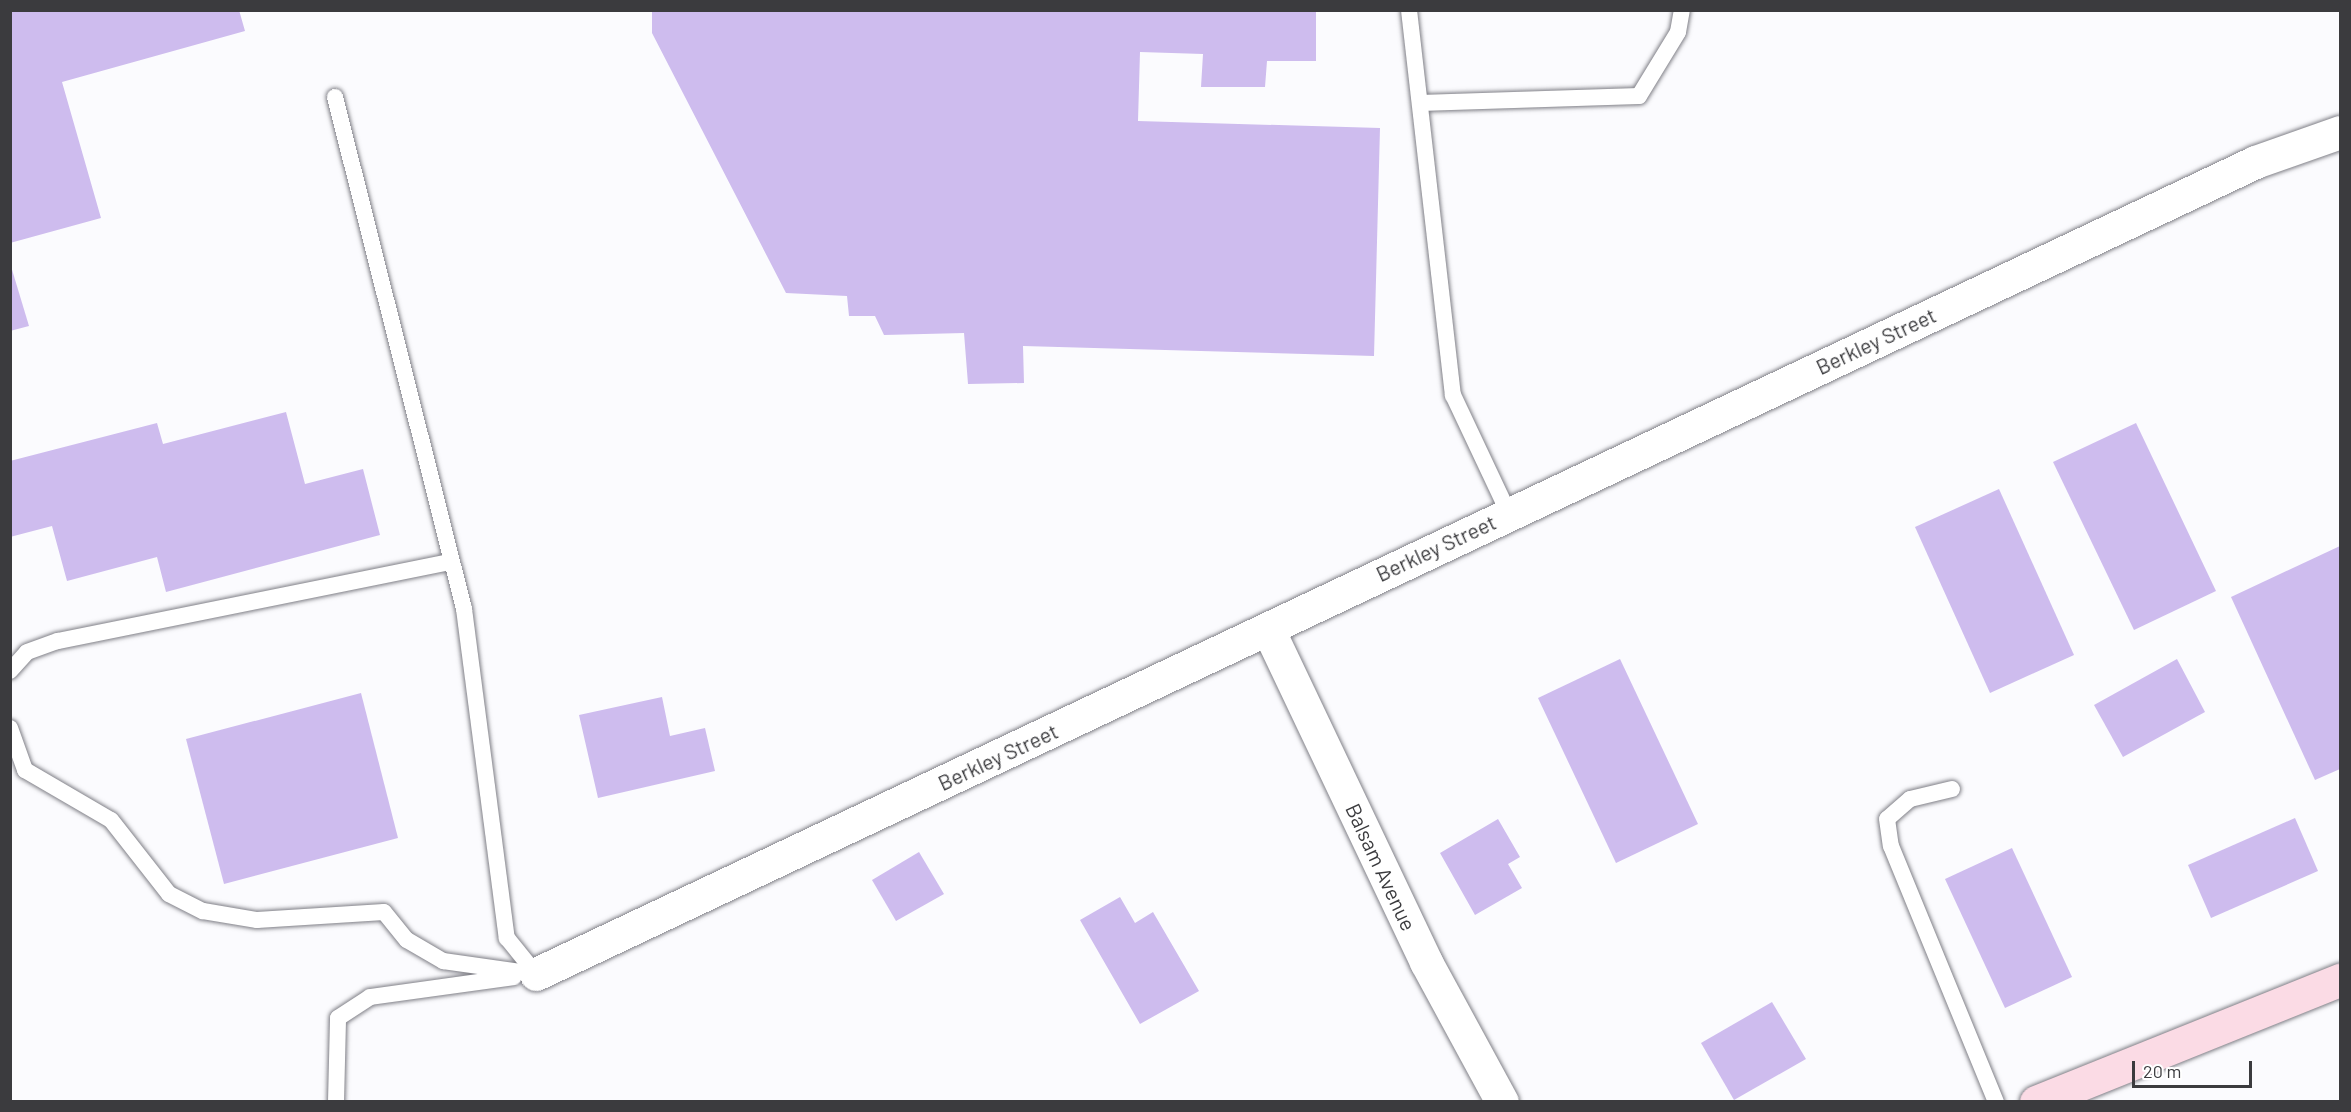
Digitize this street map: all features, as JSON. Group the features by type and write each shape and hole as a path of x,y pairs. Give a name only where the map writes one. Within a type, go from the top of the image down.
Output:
{"street":[{"name":"Berkley Street","path":"536,974 2255,162 2340,132"},
{"name":"Balsam Avenue","path":"1268,629 1426,962 1502,1101"},
{"path":"2036,1101 2340,980"}],"lane":[{"path":"1409,10 1454,395 1509,514"},
{"path":"1420,103 1639,96 1678,32 1682,10"},
{"path":"335,97 464,609 507,938 536,974"},
{"path":"10,671 27,652 58,641 451,562"},
{"path":"10,728 25,770 111,820 169,894 203,911 257,920 384,912 407,940 443,961 536,974"},
{"path":"1952,789 1911,800 1887,819 1891,846 1996,1101"},
{"path":"336,1101 338,1018 370,997 536,974"}],"building":[{"path":"10,10 239,10 245,31 62,82 101,218 10,243"},
{"path":"652,10 1316,10 1316,61 1267,61 1265,87 1201,87 1203,54 1140,52 1138,121 1380,128 1374,356 1023,346 1024,383 968,384 964,333 884,335 875,316 849,316 847,296 786,293 652,33"},
{"path":"10,263 29,326 10,331"},
{"path":"286,412 305,484 363,469 380,535 166,592 157,557 67,581 52,526 10,537 10,461 157,423 163,444"},
{"path":"2136,423 2216,591 2134,630 2053,462"},
{"path":"1999,489 2074,655 1990,693 1915,527"},
{"path":"2340,546 2340,769 2315,780 2231,597"},
{"path":"1620,659 1698,824 1616,863 1538,698"},
{"path":"2177,659 2205,712 2123,757 2094,705"},
{"path":"361,693 398,838 224,884 186,739"},
{"path":"662,697 670,736 705,728 715,771 598,798 579,715"},
{"path":"2295,818 2318,871 2211,918 2188,865"},
{"path":"1498,819 1520,857 1508,864 1522,888 1475,915 1440,853"},
{"path":"2012,848 2072,977 2005,1008 1945,879"},
{"path":"919,852 944,894 896,921 872,880"},
{"path":"1120,897 1135,923 1153,912 1199,991 1140,1024 1080,920"},
{"path":"1772,1002 1806,1059 1734,1100 1701,1043"}]}
